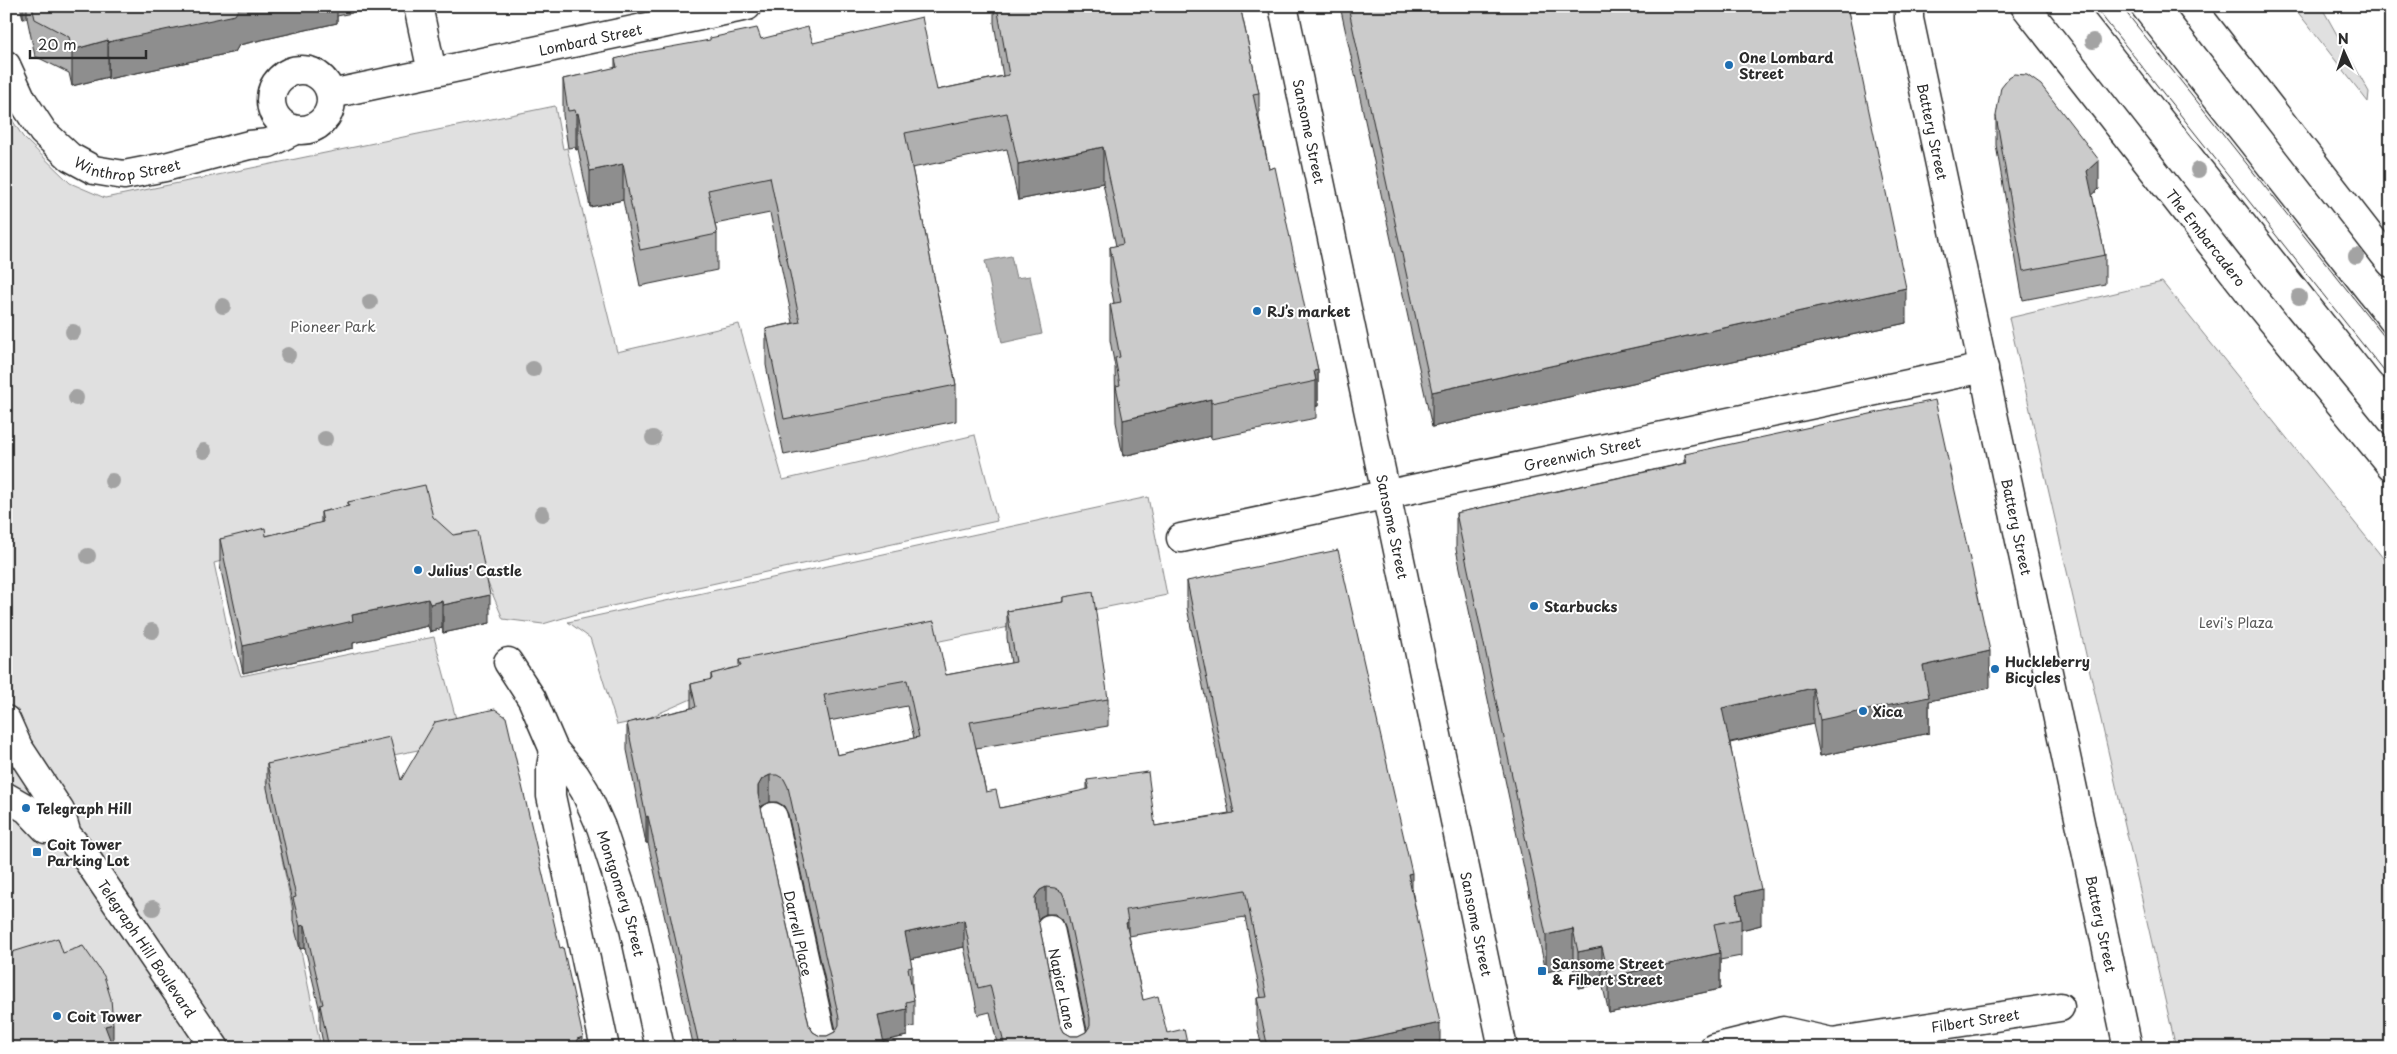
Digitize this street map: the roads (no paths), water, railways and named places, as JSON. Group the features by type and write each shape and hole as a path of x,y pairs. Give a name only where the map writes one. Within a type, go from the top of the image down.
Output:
{"street":[{"path":"418,6 432,72"},
{"name":"Lombard Street","path":"331,94 432,72 678,13 747,6"},
{"name":"Sansome Street","path":"1283,6 1503,1048"},
{"name":"Battery Street","path":"1909,6 1909,19 2128,1048"},
{"name":"The Embarcadero","path":"2025,6 2256,301 2391,466"},
{"path":"2108,6 2391,365"},
{"path":"2191,6 2391,263"},
{"name":"Winthrop Street","path":"6,65 22,100 43,132 70,158 94,170 124,175 165,167 249,146 269,143 295,130"},
{"path":"295,70 306,70 318,74 326,83 331,94 331,106 326,117 318,125 307,130 295,130 284,126 273,112 271,94 275,83 284,75 295,70"},
{"name":"Greenwich Street","path":"1181,538 1984,368"},
{"name":"Montgomery Street","path":"508,662 532,699 554,750 575,775 585,791 614,862 633,924 660,1048"},
{"name":"Telegraph Hill Boulevard","path":"6,720 18,747 60,811 57,832"},
{"name":"Montgomery Street","path":"554,750 551,766 552,796 605,1048"},
{"name":"Telegraph Hill Boulevard","path":"6,797 27,809 82,852 215,1048"},
{"name":"Darrell Place","path":"773,817 824,1048"},
{"name":"Napier Lane","path":"1050,929 1074,1048"},
{"name":"Filbert Street","path":"1714,1048 1783,1032 1832,1042 2060,1006"}],"tram line":[{"path":"2094,6 2391,380"},
{"path":"2121,6 2391,345"}],"place":[{"name":"One Lombard Street","path":"1729,65"},
{"name":"RJ’s market","path":"1257,311"},
{"name":"Julius' Castle","path":"418,570"},
{"name":"Starbucks","path":"1534,606"},
{"name":"Huckleberry Bicycles","path":"1995,669"},
{"name":"Xica","path":"1863,711"},
{"name":"Telegraph Hill","path":"26,808"},
{"name":"Coit Tower Parking Lot","path":"37,852"},
{"name":"Sansome Street & Filbert Street","path":"1542,971"},
{"name":"Coit Tower","path":"57,1016"}],"park label":[{"name":"Pioneer Park","path":"333,326"},
{"name":"Levi's Plaza","path":"2236,622"}]}
